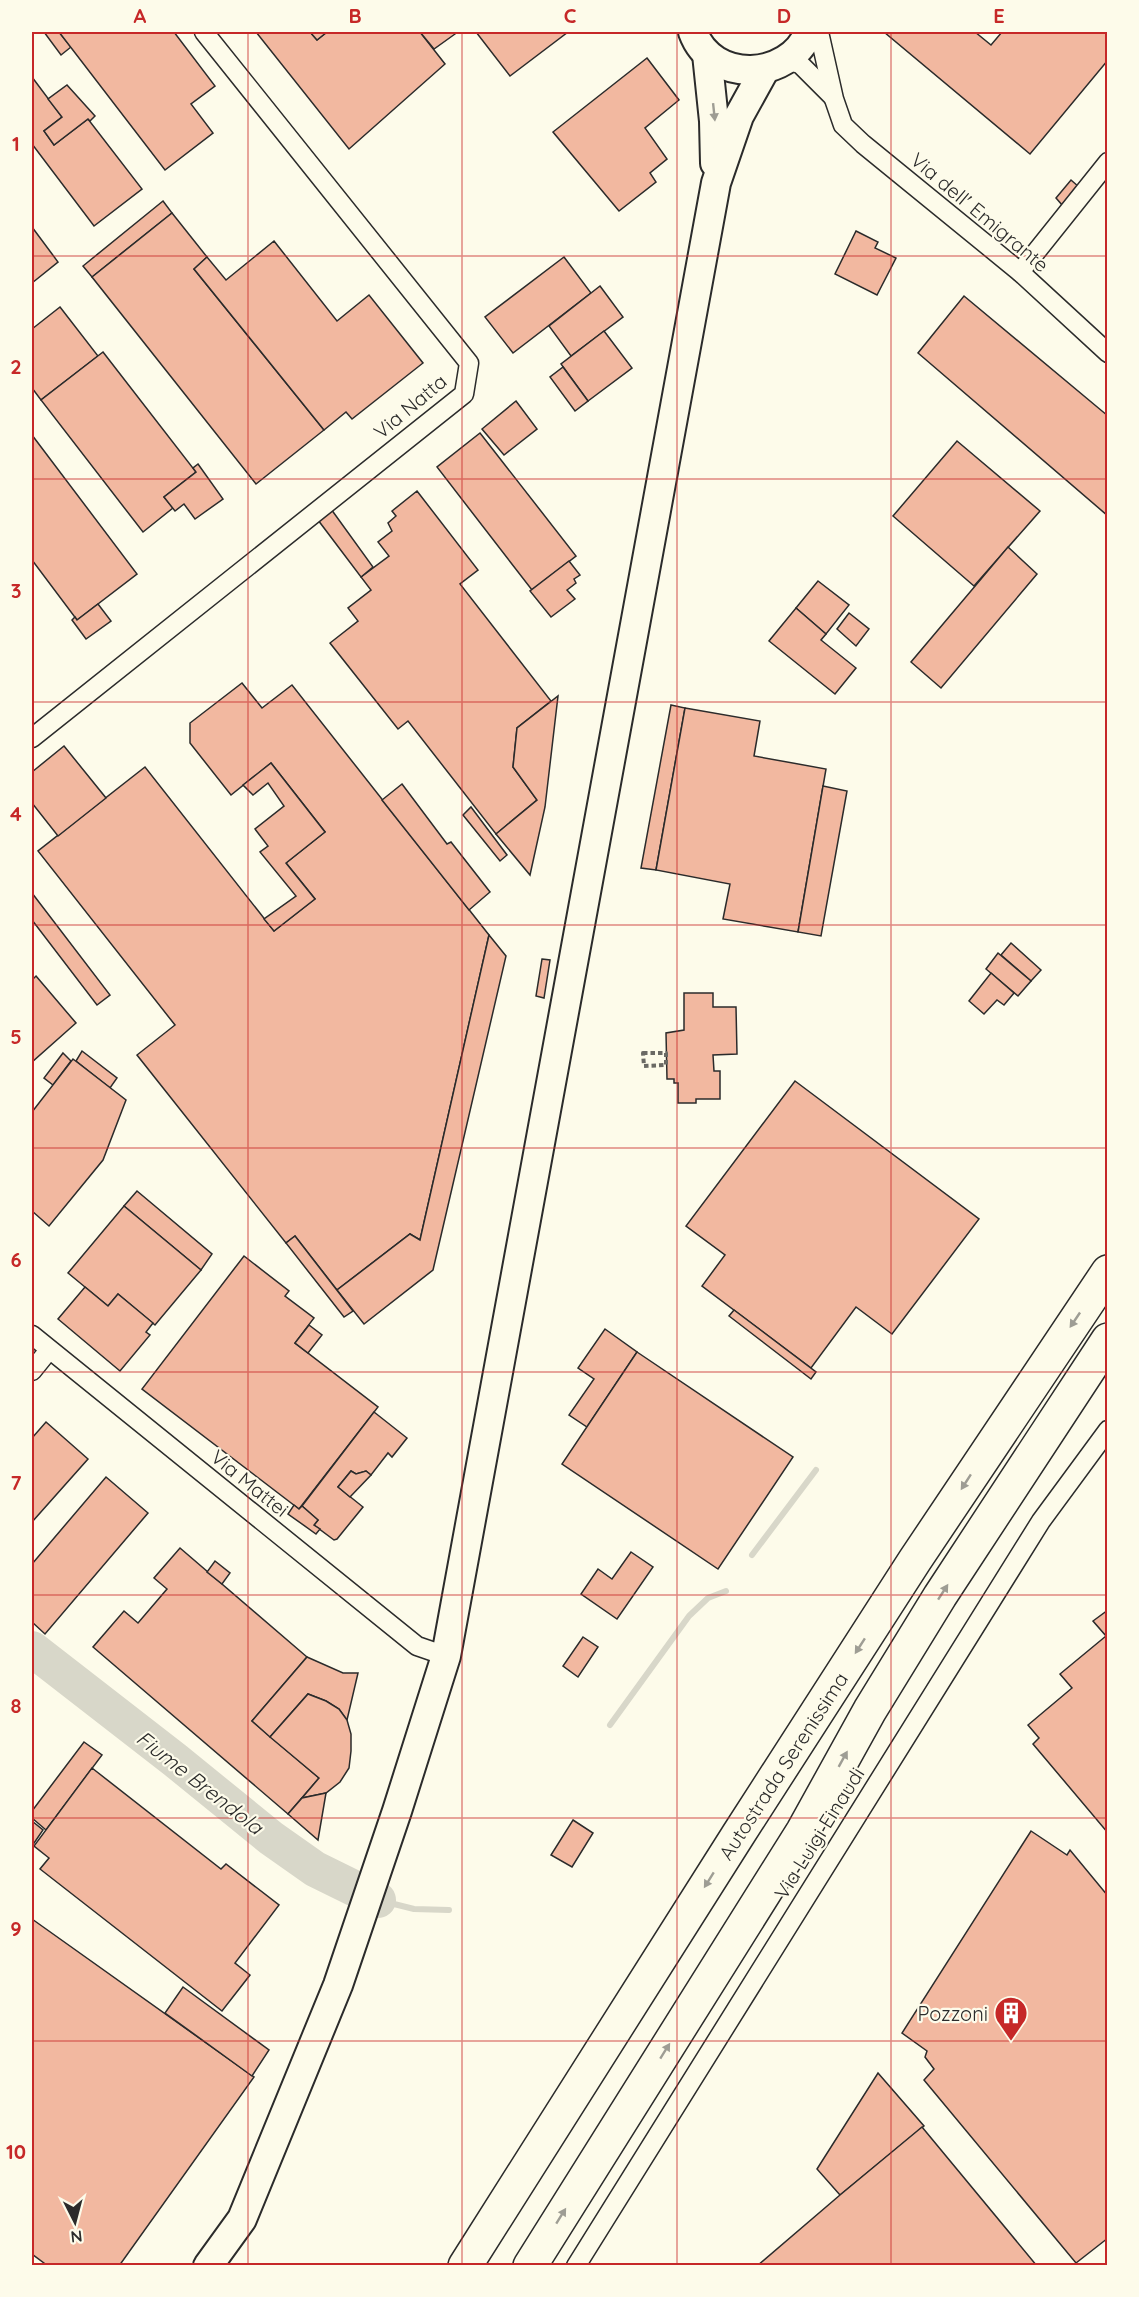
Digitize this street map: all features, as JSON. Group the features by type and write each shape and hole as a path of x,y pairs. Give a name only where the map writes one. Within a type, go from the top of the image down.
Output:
{"highway":[{"name":"Autostrada Serenissima","path":"465,2265 915,1560 1100,1283 1107,1257"},
{"path":"530,2265 802,1831 870,1710 940,1596 1107,1340"}],"main road":[{"path":"208,2265 242,2219 338,1984 397,1811 446,1656 716,183 739,116 776,65 797,50 809,32"},
{"path":"695,39 720,63 734,69 750,71 776,65"},
{"path":"695,39 714,121 716,183"}],"street":[{"name":"Via Natta","path":"32,738 464,394 469,363 204,32"},
{"name":"Via dell' Emigrante","path":"819,32 834,99 843,126 1020,272 1107,353"},
{"name":"Via dell' Emigrante","path":"776,65 800,64 834,99"},
{"path":"1020,272 1107,162"},
{"name":"Via Mattei","path":"32,1335 417,1646 446,1656"},
{"path":"32,1371 49,1350"},
{"name":"Via Luigi Einaudi","path":"576,2265 1041,1521 1107,1430"}],"path":[{"path":"643,1053 666,1053 666,1065 644,1066 643,1053"}],"building":[{"path":"44,32 59,32 71,47 61,55"},
{"path":"59,32 174,32 215,86 191,104 213,133 165,170"},
{"path":"256,32 310,32 317,40 327,32 420,32 445,64 349,149"},
{"path":"310,32 327,32 317,40"},
{"path":"420,32 453,32 455,34 434,49"},
{"path":"476,32 568,32 510,76"},
{"path":"884,32 975,32 991,45 1002,32 1108,32 1108,60 1030,154"},
{"path":"647,58 679,100 645,128 667,159 650,173 656,182 619,211 553,132"},
{"path":"32,77 62,117 44,131 54,145 88,119 142,189 94,226 32,144"},
{"path":"67,85 95,116 54,145 44,131 62,117 48,99"},
{"path":"1071,180 1079,187 1063,206 1056,198"},
{"path":"163,201 172,213 92,277 83,266"},
{"path":"172,213 207,257 194,269 324,430 256,484 92,277"},
{"path":"32,227 58,262 32,283"},
{"path":"856,231 878,242 875,248 896,258 877,295 835,274"},
{"path":"274,241 337,321 369,295 423,363 352,419 346,412 324,430 194,269 207,257 226,280"},
{"path":"564,257 591,293 513,353 485,317"},
{"path":"600,286 623,317 571,356 549,326"},
{"path":"964,296 1108,416 1108,516 918,353"},
{"path":"60,307 98,356 41,400 32,388 32,329"},
{"path":"604,331 632,368 588,401 561,364"},
{"path":"103,352 196,472 164,497 173,508 143,532 41,400"},
{"path":"563,367 588,401 575,411 550,377"},
{"path":"516,401 537,429 504,455 482,429"},
{"path":"480,433 576,556 532,590 437,467"},
{"path":"32,435 137,574 77,620 32,560"},
{"path":"957,441 1040,511 974,586 893,516"},
{"path":"198,464 223,499 195,519 184,504 175,511 164,497 196,472 193,468"},
{"path":"417,491 478,570 460,584 551,701 517,728 513,767 537,800 496,834 408,721 398,729 330,643 358,621 348,608 371,590 361,577 389,556 378,542 392,531 388,523 396,516 392,511"},
{"path":"331,509 373,567 361,577 318,520"},
{"path":"1008,547 1037,574 941,688 911,662"},
{"path":"569,561 580,575 574,579 576,583 567,590 575,599 551,617 530,591"},
{"path":"818,581 849,605 826,634 796,608"},
{"path":"98,604 111,621 86,639 72,620 75,617 77,620"},
{"path":"796,608 826,634 821,640 856,668 835,694 769,641"},
{"path":"849,613 869,629 856,646 837,629"},
{"path":"242,683 262,708 292,685 489,935 420,1240 410,1234 337,1290 295,1236 286,1243 137,1055 175,1025 38,851 145,767 274,931 315,899 286,863 325,832 271,763 231,795 190,743 190,723"},
{"path":"558,696 545,807 530,875 496,834 537,800 513,767 517,728"},
{"path":"671,705 685,708 656,870 641,868"},
{"path":"685,708 760,721 754,756 826,769 798,932 723,919 730,884 656,870"},
{"path":"64,746 106,798 58,836 32,803 32,772"},
{"path":"271,763 325,832 286,863 315,899 274,931 264,919 296,896 260,852 268,846 255,829 284,806 268,783 253,795 243,785"},
{"path":"402,784 447,844 451,842 490,892 469,910 382,800"},
{"path":"823,786 847,791 821,936 798,932"},
{"path":"471,807 507,855 500,861 463,815"},
{"path":"32,893 110,995 97,1005 32,920"},
{"path":"489,935 506,956 433,1270 364,1324 337,1290 410,1234 420,1240"},
{"path":"1011,943 1041,970 1031,981 1001,955"},
{"path":"998,953 1031,981 1018,996 986,969"},
{"path":"542,959 550,960 544,998 536,996"},
{"path":"991,973 1014,993 1004,1005 997,1000 984,1014 969,1001"},
{"path":"36,976 76,1023 32,1062 32,980"},
{"path":"684,993 713,993 713,1007 736,1007 737,1054 713,1055 714,1071 720,1071 720,1099 696,1099 696,1103 678,1103 678,1083 674,1083 674,1079 667,1079 666,1033 684,1030"},
{"path":"82,1051 117,1078 110,1088 76,1061"},
{"path":"63,1053 71,1061 53,1085 44,1078"},
{"path":"73,1059 126,1100 103,1160 49,1226 32,1211 32,1112"},
{"path":"795,1081 979,1219 892,1334 856,1307 811,1368 702,1286 725,1255 686,1226"},
{"path":"137,1191 212,1254 201,1270 124,1206"},
{"path":"124,1206 201,1270 155,1325 118,1294 108,1306 68,1273"},
{"path":"295,1236 353,1311 344,1317 286,1243"},
{"path":"244,1256 289,1291 285,1296 314,1318 295,1343 378,1407 299,1509 142,1389"},
{"path":"85,1287 108,1306 118,1294 153,1323 146,1332 150,1335 120,1371 58,1319"},
{"path":"734,1310 816,1372 811,1379 729,1316"},
{"path":"309,1325 322,1335 308,1353 295,1343"},
{"path":"605,1329 637,1352 587,1427 569,1415 594,1379 578,1368"},
{"path":"637,1352 793,1457 718,1569 562,1464"},
{"path":"374,1412 407,1438 392,1457 388,1453 371,1475 366,1471 356,1474 351,1471 338,1487 363,1507 334,1540 314,1525 318,1520 302,1506"},
{"path":"46,1422 88,1459 32,1522 32,1438"},
{"path":"351,1471 356,1474 366,1471 371,1475 350,1497 338,1487"},
{"path":"106,1477 148,1513 45,1634 32,1622 32,1564"},
{"path":"294,1505 299,1509 302,1506 318,1520 314,1525 320,1529 316,1534 288,1514"},
{"path":"180,1548 307,1657 252,1721 319,1778 288,1814 93,1647 124,1611 138,1623 167,1589 154,1578"},
{"path":"631,1552 653,1567 617,1619 581,1594 598,1569 612,1579"},
{"path":"215,1561 230,1573 222,1584 207,1572"},
{"path":"1108,1610 1108,1833 1033,1744 1039,1738 1028,1725 1072,1688 1060,1674 1106,1636 1093,1621"},
{"path":"583,1637 598,1647 578,1677 563,1666"},
{"path":"307,1657 343,1673 358,1673 347,1720 339,1709 308,1694 270,1737 252,1721"},
{"path":"308,1694 339,1709 347,1720 351,1734 351,1751 349,1768 340,1782 326,1793 302,1798 319,1778 270,1737"},
{"path":"84,1742 102,1755 46,1830 32,1818 32,1811"},
{"path":"92,1768 221,1869 226,1864 279,1905 235,1963 250,1975 222,2011 40,1869 49,1858 34,1846"},
{"path":"326,1793 318,1840 288,1814 302,1798"},
{"path":"573,1820 593,1833 572,1867 551,1855"},
{"path":"32,1821 43,1830 32,1846"},
{"name":"Pozzoni","path":"1031,1831 1067,1855 1070,1850 1108,1896 1108,2238 1076,2263 924,2080 934,2069 925,2057 927,2051 902,2033"},
{"path":"32,1919 254,2077 119,2266 48,2266 32,2254"},
{"path":"183,1987 269,2050 252,2076 165,2013"},
{"path":"878,2073 924,2126 840,2195 817,2169"},
{"path":"922,2127 1037,2266 757,2266 840,2195"}],"waterway":[{"path":"752,1555 816,1470"},
{"path":"610,1725 689,1616 708,1598 726,1591"},
{"name":"Fiume Brendola","path":"32,1649 271,1838 315,1869 378,1900"},
{"path":"378,1900 414,1909 449,1910"}],"place":[{"name":"Pozzoni","path":"1011,2042"}]}
